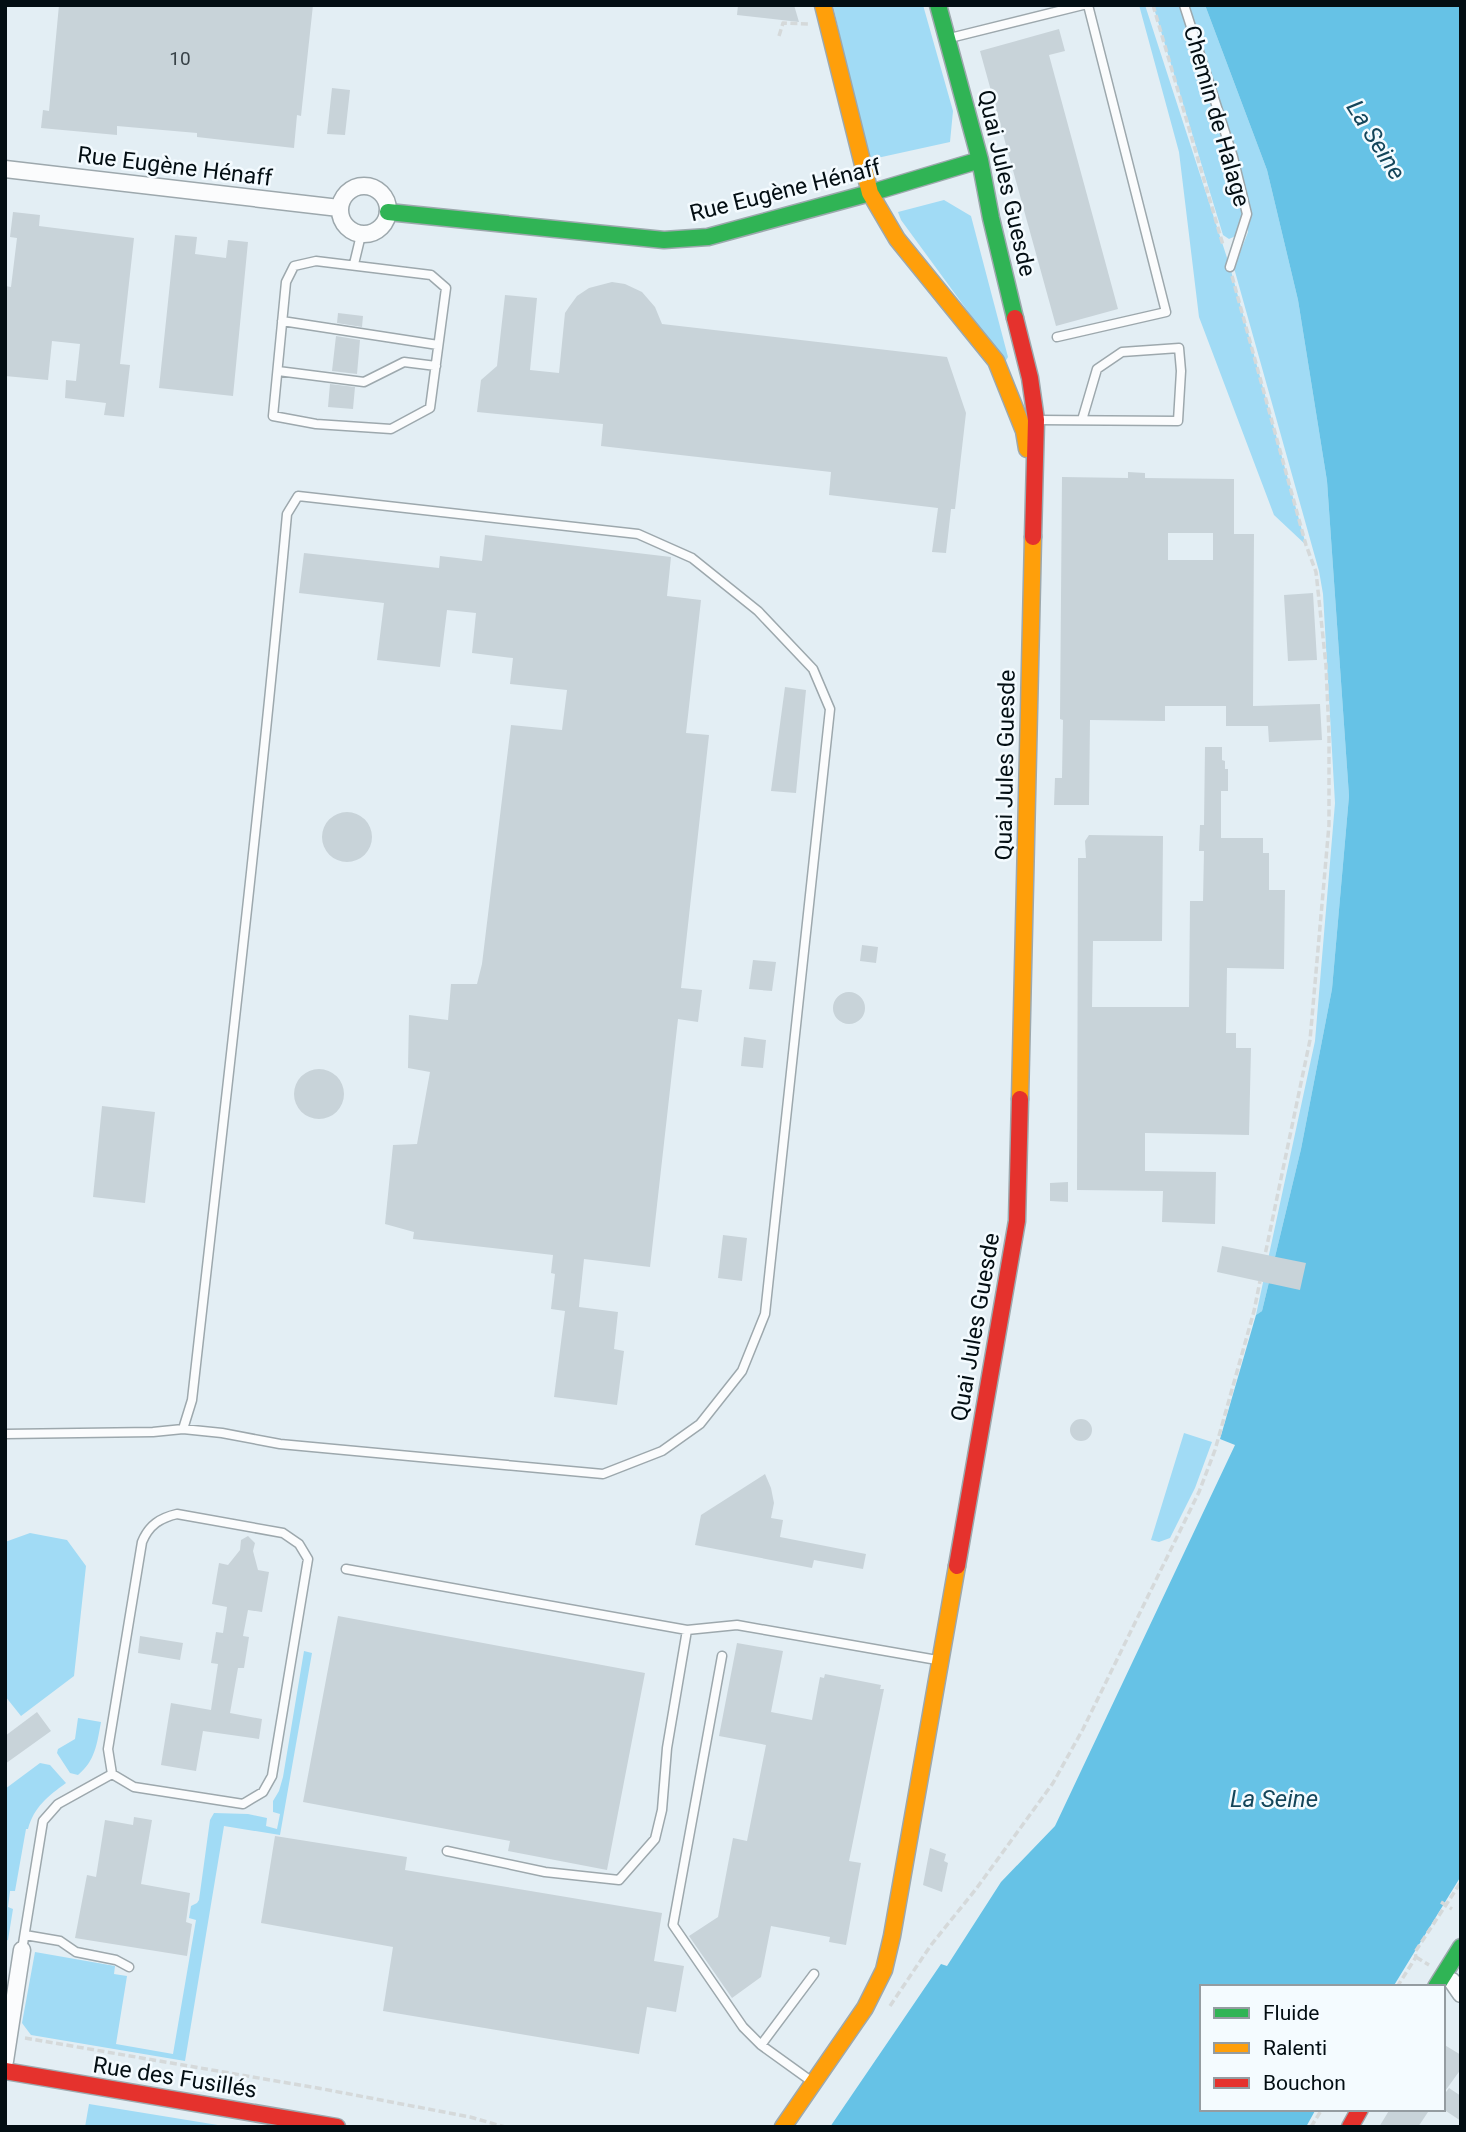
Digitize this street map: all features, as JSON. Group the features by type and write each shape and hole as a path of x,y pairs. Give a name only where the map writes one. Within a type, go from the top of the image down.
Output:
{"main road":[{"name":"Quai Jules Guesde","path":"823,5 870,193 897,239 996,361 1024,432 1034,498"},
{"name":"Quai Jules Guesde","path":"783,2127 865,2008 884,1970 1017,1221 1036,420 1030,377 979,160 938,5"},
{"name":"Rue Eugène Hénaff","path":"388,212 664,240 708,237 979,160"},
{"path":"1437,1985 1461,1947"},
{"path":"1445,1993 1458,1981"},
{"name":"Rue des Fusillés","path":"5,2071 337,2127"},
{"path":"1350,2127 1359,2111"},
{"path":"1362,2127 1372,2111"}],"street":[{"name":"Rue Eugène Hénaff","path":"5,169 339,208"},
{"path":"366,186 385,197 388,212 383,226 369,234 361,235 345,226 339,208 345,194 366,186"},
{"path":"5,2061 24,1943"}],"lane":[{"path":"947,39 1086,5 1166,312 1057,337"},
{"name":"Chemin de Halage","path":"1184,5 1233,157 1247,214 1230,267"},
{"path":"354,264 361,235"},
{"path":"316,261 354,264 431,275 446,288 430,408 390,429 316,424 273,416 286,282 294,266 316,261"},
{"path":"282,321 438,345"},
{"path":"1036,420 1178,421 1181,371 1179,348 1122,352 1097,369 1082,420"},
{"path":"278,371 364,382 404,362 436,366"},
{"path":"5,1434 153,1432 183,1429 280,1444 603,1474 662,1451 700,1424 742,1371 765,1314 830,709 813,669 758,611 692,558 638,534 298,496 287,514 269,709 192,1400 183,1429"},
{"path":"177,1514 283,1533 299,1544 308,1559 272,1776 263,1792 243,1804 134,1787 112,1774 108,1749 146,1531 165,1517 177,1514"},
{"path":"346,1569 687,1630 737,1625 940,1661"},
{"path":"447,1851 545,1871 619,1880 655,1839 662,1810 667,1748 687,1630"},
{"path":"722,1656 673,1925 743,2026 761,2045 814,2083"},
{"path":"112,1774 58,1804 43,1821 24,1943 60,1941 76,1952 116,1960 129,1967"},
{"path":"761,2045 814,1975"}],"path":[{"path":"1153,5 1230,267 1306,545 1316,572 1326,665 1329,825 1310,1040 1265,1255"},
{"path":"779,36 783,23 803,25"},
{"path":"888,2010 931,1945 976,1889 1053,1783 1083,1729 1199,1492 1215,1450 1260,1281"},
{"path":"1398,1985 1416,1957 1415,1952 1461,1882"},
{"path":"1441,1902 1452,1909"},
{"path":"1416,1957 1432,1968"},
{"path":"9,2039 25,2038 103,2050 323,2089 470,2117 505,2127"},
{"path":"1311,2127 1321,2111"}],"shaded area":[{"path":"833,5 923,5 953,111 950,142 868,160"},
{"path":"1139,5 1145,5 1230,267 1306,545 1274,515 1199,317 1179,152"},
{"path":"1153,5 1184,6 1247,208 1240,167 1188,5 1205,5 1267,170 1298,300 1327,481 1349,796 1332,989 1301,1149 1262,1311 1256,1315 1315,1041 1335,803 1323,594 1319,571 1234,268 1248,232 1247,216 1240,234 1229,239 1223,235"},
{"path":"944,200 971,216 1008,357 1005,362 901,220 898,212"},
{"path":"1184,1433 1212,1442 1195,1488 1170,1538 1159,1542 1151,1540"},
{"path":"30,1533 67,1540 86,1566 74,1676 21,1716 5,1696 5,1542"},
{"path":"304,1651 312,1653 280,1835 224,1826 185,2061 31,2035 22,2023 35,1952 115,1966 114,1974 127,1976 116,2044 173,2054 196,1920 189,1918 191,1906 199,1900 210,1820 214,1813 248,1814 267,1818 266,1826 277,1829 280,1814 273,1812 273,1801 283,1777"},
{"path":"78,1718 101,1722 92,1758 78,1775 70,1773 57,1753 58,1749 75,1739"},
{"path":"40,1763 50,1765 66,1783 42,1803 26,1829 15,1891 10,1891 8,1907 13,1909 8,1940 5,1941 5,1789"},
{"path":"89,2104 230,2127 85,2127"}],"water":[{"name":"La Seine","path":"1205,5 1461,5 1461,1876 1394,1985 1200,1985 1200,2111 1315,2111 1306,2127 830,2127 941,1964 947,1966 1001,1882 1055,1826 1235,1445 1220,1439 1256,1315 1262,1311 1301,1149 1332,989 1349,796 1327,481 1298,300 1267,170"}],"building":[{"path":"59,5 313,5 301,116 297,115 294,148 197,137 197,133 117,126 117,135 41,128 43,110 49,111"},
{"path":"738,5 794,5 799,22 737,15"},
{"path":"1059,29 1065,51 1049,55 1118,309 1056,326 980,51"},
{"path":"332,88 350,90 345,135 327,134"},
{"path":"13,212 40,215 39,226 134,238 120,364 130,365 124,417 104,415 106,403 65,398 66,380 76,381 80,344 52,341 48,380 5,376 5,286 11,287 17,238 10,237"},
{"path":"175,235 197,237 195,254 226,258 228,240 248,242 233,396 159,388"},
{"path":"612,282 625,284 642,292 655,307 662,324 947,357 966,413 955,509 951,509 946,553 932,552 938,508 829,495 831,472 601,446 603,424 477,412 481,380 497,366 505,295 537,298 530,370 559,373 565,313 577,296 589,288"},
{"path":"338,313 363,316 362,327 337,323"},
{"path":"336,336 360,340 357,374 332,371"},
{"path":"330,384 355,387 353,409 328,407"},
{"path":"1128,472 1145,473 1145,478 1234,479 1234,534 1254,534 1253,706 1320,704 1322,740 1269,742 1268,726 1226,726 1226,706 1165,706 1165,721 1090,720 1089,805 1054,805 1055,778 1062,778 1062,477 1128,478","holes":["1168,533 1213,533 1213,560 1168,560"]},
{"path":"485,535 671,557 667,596 701,600 686,733 709,735 681,988 702,990 698,1022 678,1019 650,1267 584,1259 579,1307 618,1312 614,1349 624,1351 617,1405 554,1397 565,1311 551,1309 555,1274 551,1273 553,1255 413,1239 414,1232 385,1224 393,1145 417,1144 430,1072 408,1068 409,1015 448,1020 451,984 477,984 482,964 511,725 562,730 567,690 510,684 513,658 472,653 476,613 447,610 440,667 377,660 384,603 299,593 304,553 439,568 440,556 482,561"},
{"path":"1313,593 1317,660 1288,661 1284,595"},
{"path":"785,687 806,690 796,793 771,791"},
{"path":"1205,747 1222,747 1222,760 1225,761 1225,769 1228,769 1228,791 1221,791 1221,838 1263,838 1263,853 1269,853 1269,890 1285,890 1284,969 1227,968 1226,1033 1236,1033 1236,1048 1251,1048 1249,1135 1145,1133 1145,1171 1216,1172 1215,1224 1162,1222 1163,1191 1077,1190 1078,858 1086,858 1085,841 1089,835 1163,836 1162,941 1093,941 1092,1007 1189,1007 1190,901 1203,901 1204,851 1199,851 1200,825 1204,825"},
{"path":"347,812 364,820 372,837 364,854 347,862 330,854 322,837 330,820"},
{"path":"862,945 878,947 876,963 860,961"},
{"path":"753,960 776,962 772,991 749,989"},
{"path":"849,992 861,996 865,1008 861,1020 849,1024 837,1020 833,1008 837,996"},
{"path":"744,1037 766,1040 763,1068 741,1066"},
{"path":"319,1069 336,1077 344,1094 336,1111 319,1119 302,1111 294,1094 302,1077"},
{"path":"102,1106 155,1112 145,1203 93,1197"},
{"path":"1068,1182 1068,1202 1050,1201 1050,1183"},
{"path":"723,1235 747,1238 742,1281 718,1278"},
{"path":"1222,1246 1306,1263 1300,1290 1217,1272"},
{"path":"1081,1419 1089,1422 1092,1430 1089,1438 1081,1441 1073,1438 1070,1430 1073,1422"},
{"path":"765,1474 774,1503 771,1518 783,1520 780,1537 866,1554 863,1569 814,1560 812,1568 695,1545 701,1515"},
{"path":"248,1536 255,1543 253,1551 258,1570 269,1572 262,1612 248,1610 243,1636 249,1637 244,1668 238,1668 230,1713 262,1719 259,1739 203,1731 196,1771 161,1765 171,1703 211,1710 218,1664 211,1663 216,1632 223,1633 227,1607 212,1604 219,1563 228,1565 240,1550 241,1540"},
{"path":"338,1616 645,1673 607,1870 508,1851 510,1841 303,1802"},
{"path":"140,1636 183,1643 180,1660 138,1653"},
{"path":"737,1643 783,1651 771,1712 812,1720 820,1677 824,1678 825,1674 881,1685 880,1689 884,1689 849,1861 861,1863 846,1945 829,1942 830,1937 771,1926 761,1977 732,1998 689,1936 718,1917 733,1838 747,1841 766,1745 719,1736"},
{"path":"37,1712 51,1731 5,1764 5,1736"},
{"path":"134,1817 152,1820 141,1884 190,1893 186,1922 192,1924 187,1956 75,1938 87,1875 96,1877 105,1820 133,1825"},
{"path":"275,1836 407,1857 405,1870 662,1913 654,1961 684,1966 676,2012 647,2007 639,2054 383,2011 393,1947 261,1923"},
{"path":"930,1848 946,1854 944,1861 948,1863 942,1892 923,1885"},
{"path":"1445,2045 1461,2055 1461,2069 1445,2091"},
{"path":"1449,2088 1461,2096 1461,2121 1445,2110 1445,2093"},
{"path":"1389,2111 1429,2111 1418,2127 1379,2127"}],"traffic: fast":[{"path":"938,5 980,160 1015,318"},
{"path":"388,212 664,240 708,237 980,160"},
{"path":"1437,1985 1461,1947"}],"traffic: slow":[{"path":"823,5 870,193 897,239 996,361 1024,431 1027,449"},
{"path":"1020,1099 1033,537"},
{"path":"783,2127 865,2008 884,1970 957,1566"}],"traffic: jam":[{"path":"1015,318 1030,378 1036,420 1033,537"},
{"path":"957,1566 1017,1221 1020,1099"},
{"path":"5,2071 337,2127"},
{"path":"1350,2127 1359,2111"}]}
